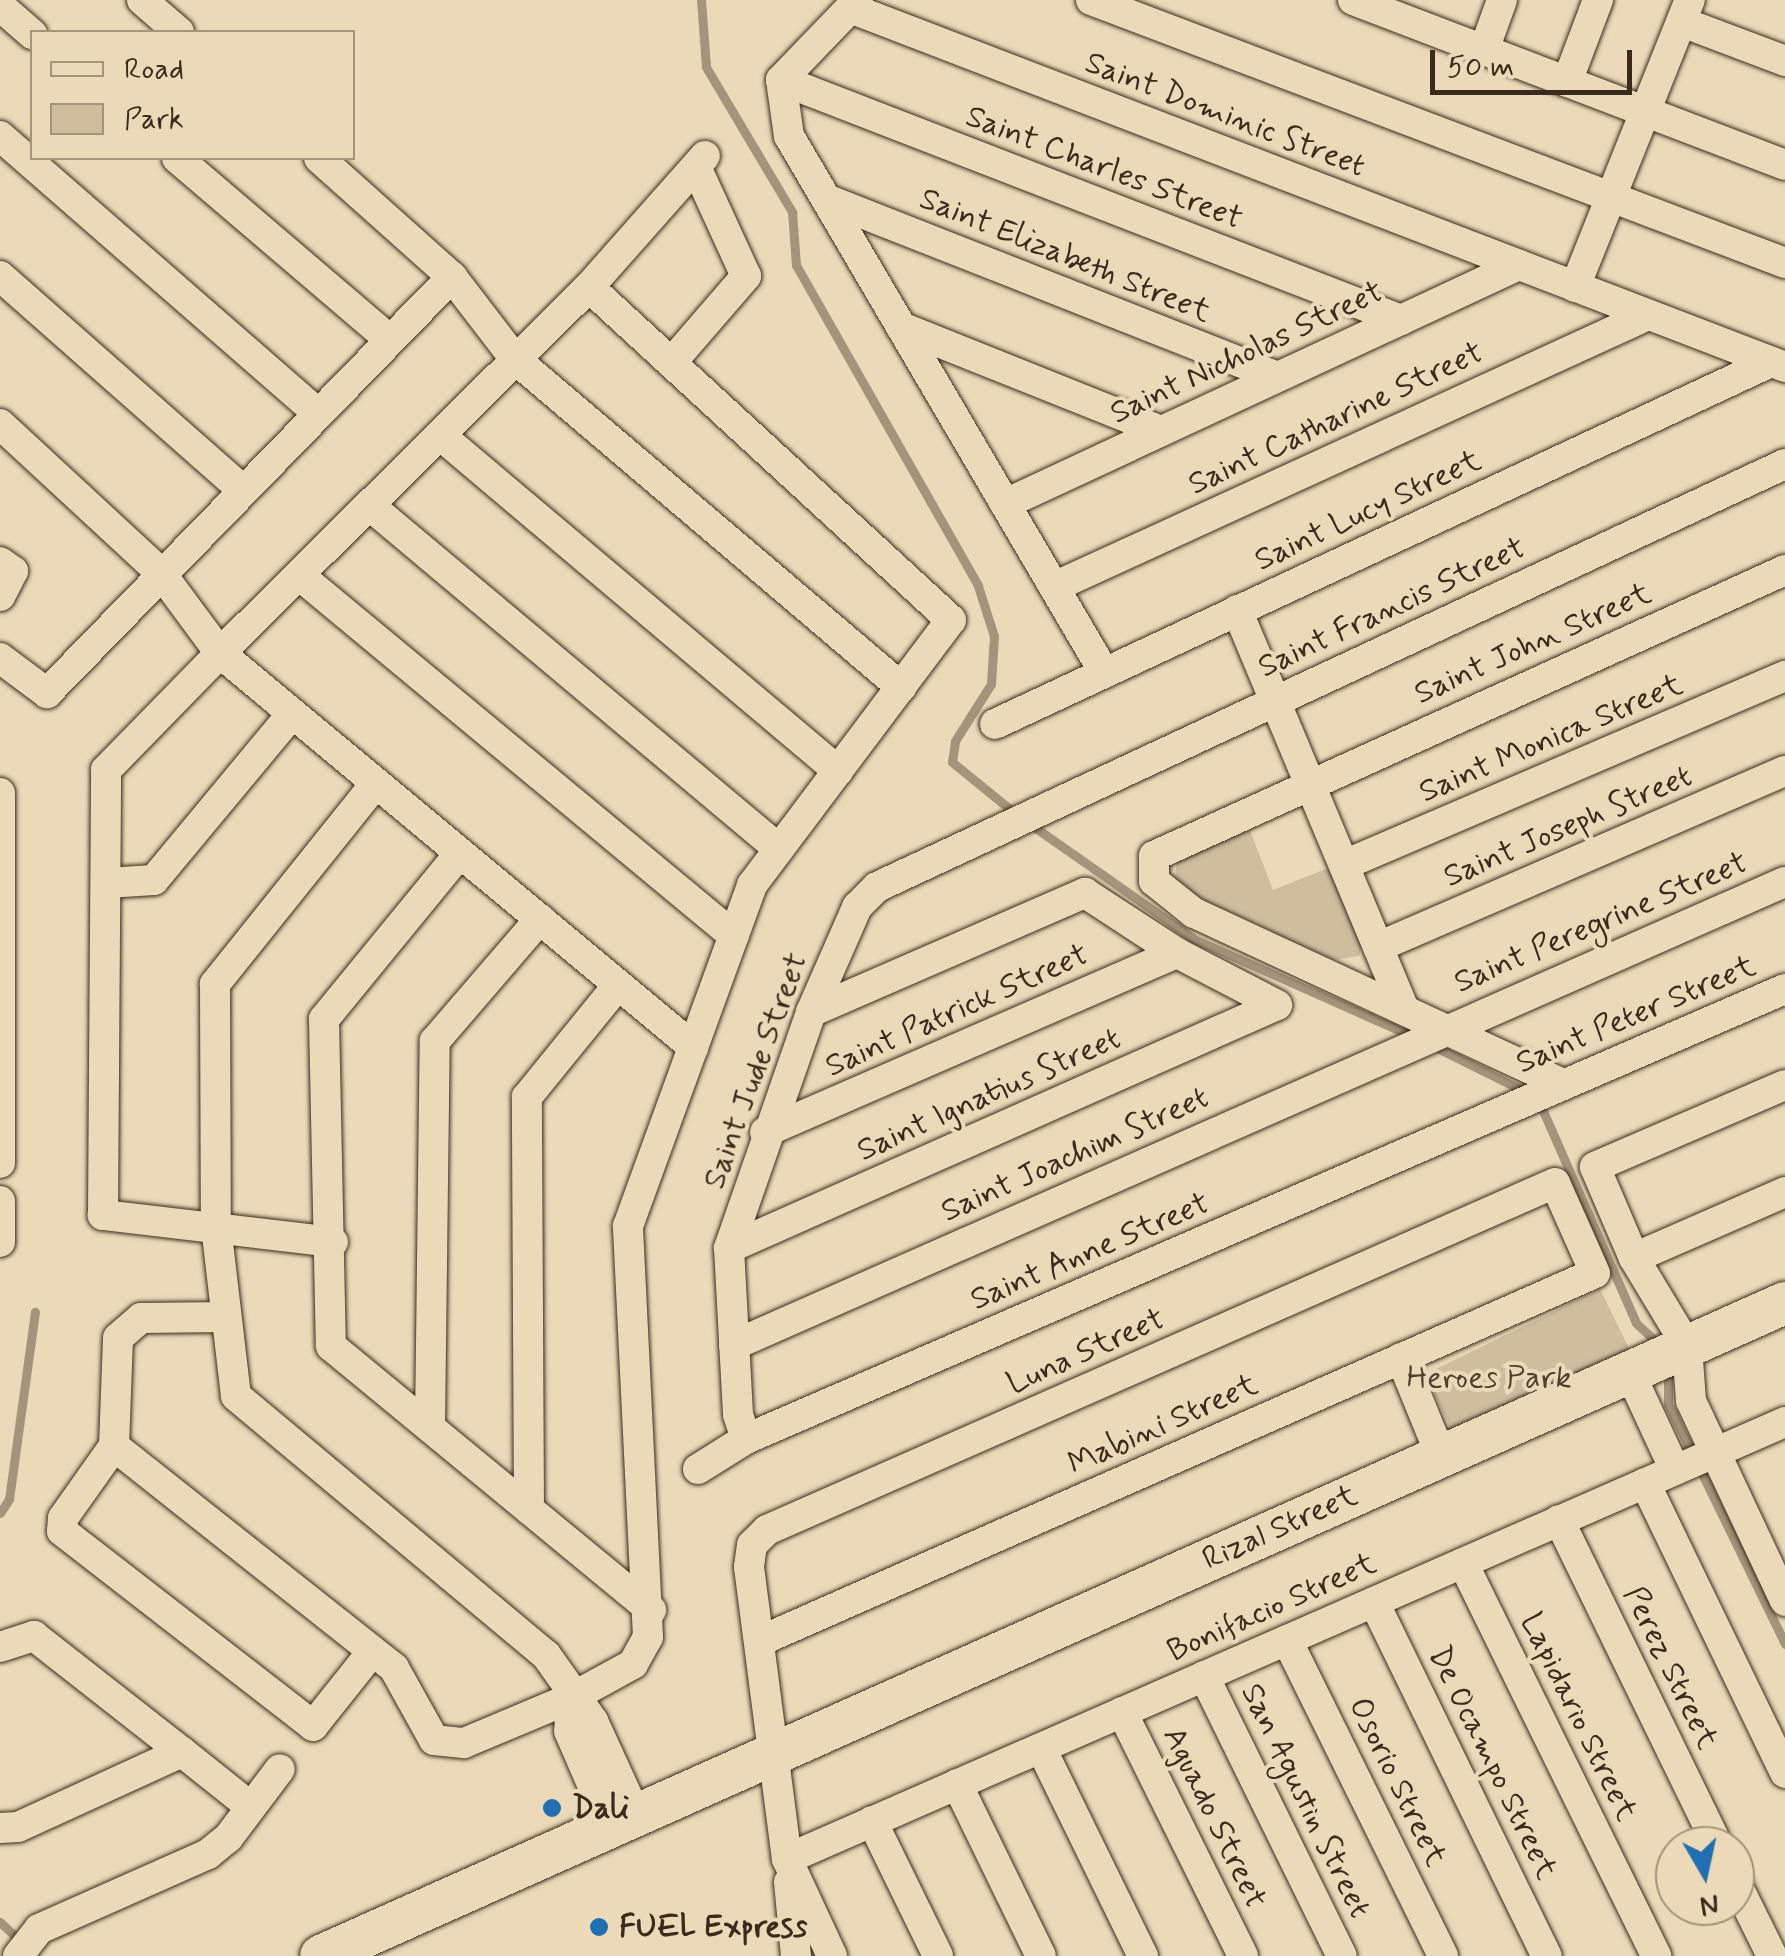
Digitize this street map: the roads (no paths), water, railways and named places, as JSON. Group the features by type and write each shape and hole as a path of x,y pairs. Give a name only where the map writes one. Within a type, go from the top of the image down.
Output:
{"street":[{"path":"142,0 177,30"},
{"path":"1091,0 1785,263"},
{"path":"1353,0 1400,8 1484,50 1785,166"},
{"path":"1484,50 1502,0"},
{"path":"1567,82 1598,0"},
{"path":"854,4 782,80 788,136 1104,672"},
{"name":"Saint Dominic Street","path":"854,4 1778,364"},
{"path":"0,6 30,32"},
{"path":"1574,287 1686,11 1785,61"},
{"name":"Saint Charles Street","path":"782,80 1400,320"},
{"path":"0,136 317,413"},
{"path":"179,160 390,340"},
{"path":"321,160 452,277 515,359 901,687"},
{"path":"333,1242 103,1215 106,770 588,286 700,161 746,276 672,363"},
{"name":"Saint Elizabeth Street","path":"826,199 1278,377"},
{"name":"Saint Nicholas Street","path":"1005,504 1519,265"},
{"path":"0,276 242,489"},
{"path":"0,658 46,693 452,277"},
{"path":"114,1446 403,1678 420,1726 449,1746 571,1698 633,1664 648,1637 650,1610 628,1226 752,885 951,620 588,286"},
{"name":"Saint Catharine Street","path":"1054,588 1648,315"},
{"path":"901,326 1160,432"},
{"name":"Saint Lucy Street","path":"995,724 1778,364"},
{"path":"0,424 160,572 220,654 693,1047"},
{"path":"440,435 838,771"},
{"name":"Saint Francis Street","path":"1021,819 1785,464"},
{"path":"369,505 779,849"},
{"path":"0,562 13,571 0,596"},
{"name":"Saint John Street","path":"1403,1006 1194,912 1154,881 1154,856 1309,782 1785,570"},
{"path":"299,575 734,936"},
{"path":"1237,610 1403,1006 1555,1087"},
{"name":"Saint Monica Street","path":"1344,866 1785,676"},
{"path":"106,883 154,880 292,714"},
{"name":"Saint Joseph Street","path":"1378,947 1785,771"},
{"path":"376,783 214,984 216,1226 236,1396 546,1655 571,1698 593,1721 624,1822"},
{"path":"0,792 1,1143"},
{"name":"Saint Jude Street","path":"746,1439 734,1345 729,1248 765,1132 857,906 877,887 1021,819"},
{"path":"460,853 324,1019 333,1242 331,1346 650,1610"},
{"name":"Saint Peregrine Street","path":"1441,1029 1785,882"},
{"path":"811,1012 1084,893 1177,953"},
{"path":"430,1427 434,1042 540,920"},
{"name":"Saint Ignatius Street","path":"729,1248 1277,1005 1177,953"},
{"name":"Saint Patrick Street","path":"765,1132 1177,953"},
{"path":"529,1509 526,1097 618,984"},
{"name":"Saint Peter Street","path":"1514,1106 1785,989"},
{"name":"Saint Joachim Street","path":"734,1345 1441,1029"},
{"path":"1785,1085 1595,1166 1634,1258 1693,1462 1785,1601"},
{"name":"Saint Anne Street","path":"698,1469 746,1439 1514,1106"},
{"name":"Luna Street","path":"796,1956 752,1544 767,1530 1555,1183 1595,1273"},
{"path":"1634,1258 1785,1192"},
{"path":"0,1201 0,1242"},
{"name":"Mabini Street","path":"760,1641 1595,1273"},
{"name":"Rizal Street","path":"321,1956 1785,1303"},
{"path":"226,1317 141,1318 118,1338 114,1446 63,1518 62,1531 312,1726 371,1653"},
{"path":"1661,1357 1691,1401 1693,1462"},
{"path":"1401,1358 1441,1456"},
{"name":"Bonifacio Street","path":"786,1859 1785,1422"},
{"path":"1645,1483 1785,1773"},
{"name":"Perez Street","path":"1559,1520 1708,1826"},
{"name":"Lapidario Street","path":"1463,1562 1656,1956"},
{"name":"De Ocampo Street","path":"1374,1602 1547,1956"},
{"path":"0,1647 34,1636 251,1807"},
{"name":"Osorio Street","path":"1288,1640 1443,1956"},
{"name":"San Agustin Street","path":"1204,1676 1342,1956"},
{"name":"Aguado Street","path":"1122,1712 1243,1956"},
{"path":"1041,1748 1143,1956"},
{"path":"0,1828 18,1828 182,1752"},
{"path":"18,1956 39,1929 208,1854 280,1769"},
{"path":"956,1784 1041,1956"},
{"path":"872,1821 938,1956"},
{"path":"786,1859 832,1956"},
{"path":"1755,1922 1772,1956"}],"waterway":[{"path":"701,0 706,67 792,212 796,265 978,586 994,636 991,684 955,741 952,762 1017,815"},
{"path":"1030,824 1194,939 1412,1036"},
{"path":"1431,1045 1528,1093"},
{"path":"1540,1104 1636,1323 1661,1346"},
{"path":"0,1513 9,1499 35,1312"},
{"path":"1668,1365 1668,1404 1785,1644"},
{"path":"0,1922 24,1944"}],"place":[{"name":"Dali","path":"552,1808"},
{"name":"FUEL Express","path":"599,1927"}],"park label":[{"name":"Heroes Park","path":"1489,1378"}]}
